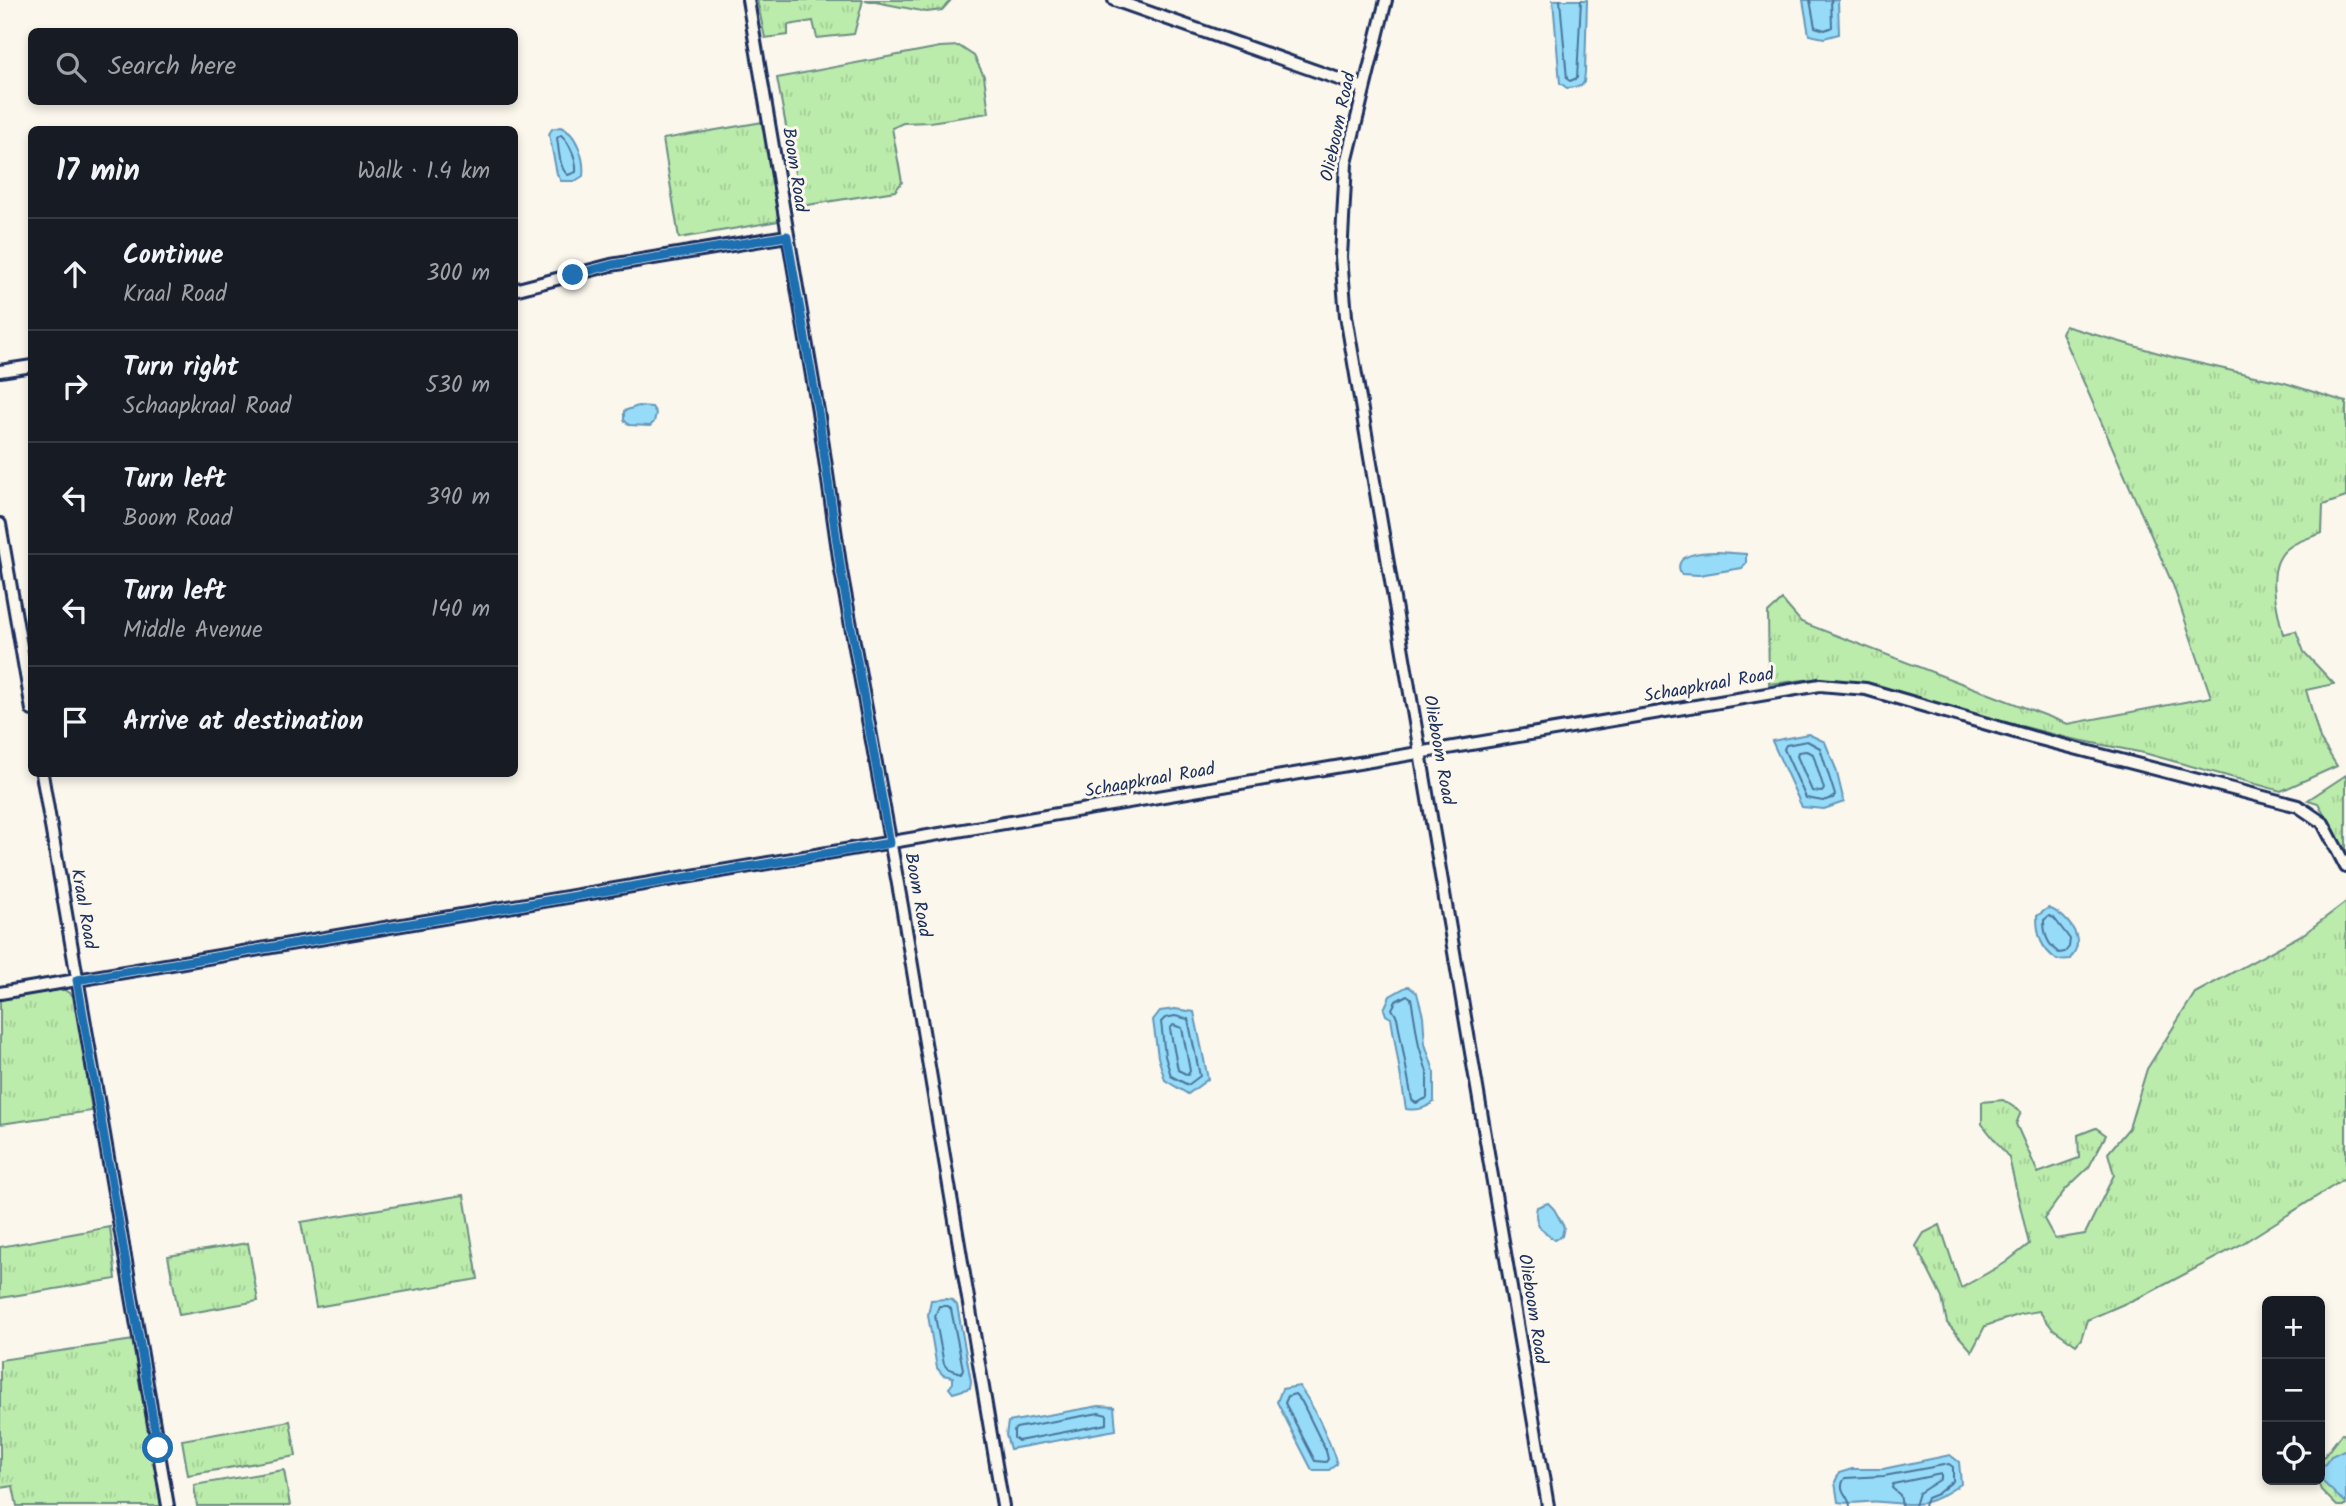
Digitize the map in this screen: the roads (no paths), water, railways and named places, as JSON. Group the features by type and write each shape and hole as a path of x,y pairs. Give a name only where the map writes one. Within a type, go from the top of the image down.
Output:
{"street":[{"name":"Boom Road","path":"748,0 818,411 843,581 1003,1506"},
{"path":"1114,0 1364,88"},
{"name":"Olieboom Road","path":"1386,0 1346,163 1340,257 1346,316 1548,1506"},
{"path":"518,289 611,265 787,236"},
{"path":"0,371 28,367"},
{"path":"0,524 28,687"},
{"name":"Schaapkraal Road","path":"0,993 1820,685 1866,690 2032,737 2298,806 2323,823 2346,867"},
{"name":"Kraal Road","path":"43,777 168,1506"}],"water":[{"path":"1553,0 1587,0 1585,72 1581,86 1567,88 1560,83"},
{"path":"1803,0 1838,0 1839,34 1824,38 1809,35"},
{"path":"560,127 575,140 583,162 583,176 575,181 561,181 557,174 549,134 552,129"},
{"path":"638,406 652,407 656,413 650,426 629,425 624,420 624,411"},
{"path":"1718,552 1746,554 1746,563 1742,568 1699,575 1681,574 1681,562 1690,555"},
{"path":"1808,734 1825,742 1836,769 1844,802 1824,809 1802,807 1772,741"},
{"path":"2048,908 2063,917 2075,932 2077,945 2070,959 2057,960 2041,941 2037,916"},
{"path":"1408,986 1417,993 1423,1016 1425,1044 1434,1071 1434,1102 1414,1110 1406,1109 1391,1018 1386,1015 1384,1009 1390,996"},
{"path":"1175,1009 1194,1012 1208,1079 1188,1094 1165,1080 1158,1057 1153,1020 1160,1011"},
{"path":"1548,1203 1564,1227 1562,1236 1555,1240 1543,1230 1536,1218 1537,1207"},
{"path":"946,1299 957,1305 971,1381 970,1388 953,1393 949,1388 953,1377 943,1375 937,1368 928,1315 931,1300"},
{"path":"1299,1386 1326,1434 1337,1464 1329,1470 1312,1470 1277,1402 1282,1389"},
{"path":"1099,1406 1114,1407 1116,1430 1010,1449 1006,1435 1008,1422"},
{"path":"2346,1449 2346,1504 2325,1484 2325,1464 2331,1456"},
{"path":"1950,1455 1959,1462 1961,1484 1940,1497 1916,1504 1838,1502 1835,1482 1839,1473 1852,1469 1883,1469"}]}
